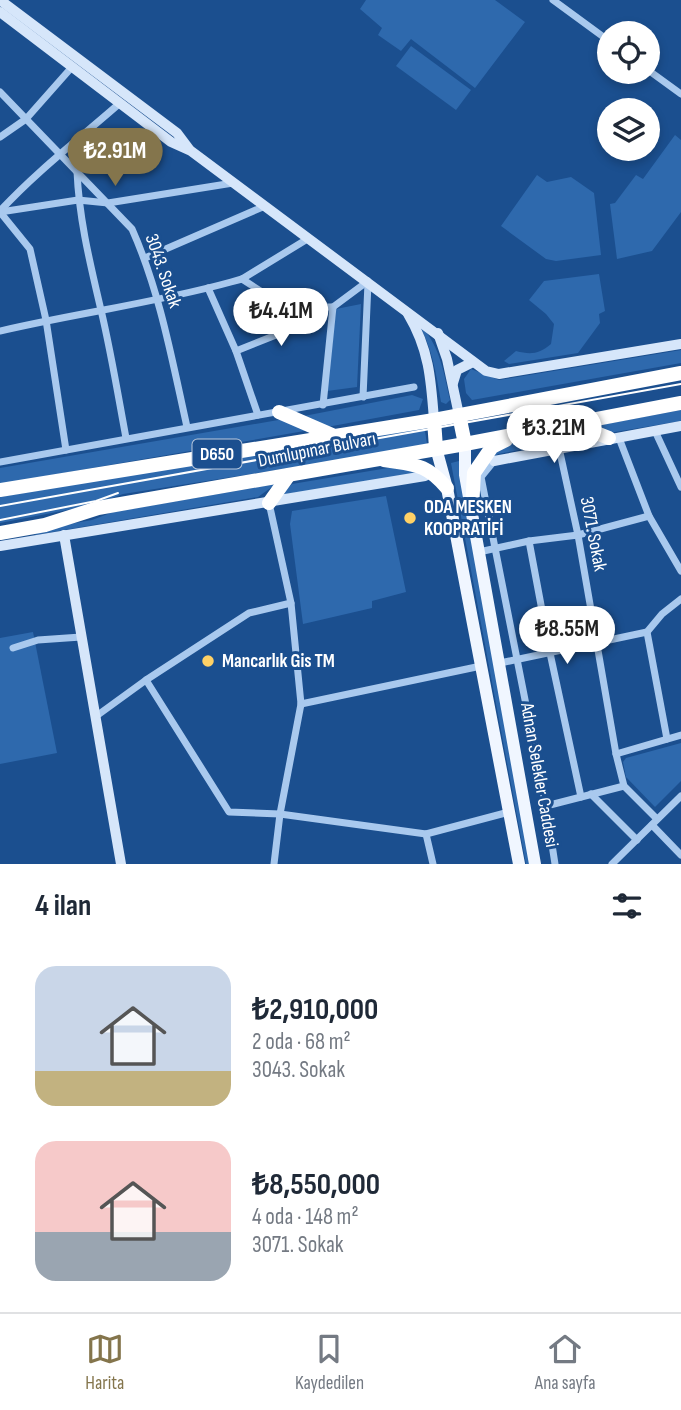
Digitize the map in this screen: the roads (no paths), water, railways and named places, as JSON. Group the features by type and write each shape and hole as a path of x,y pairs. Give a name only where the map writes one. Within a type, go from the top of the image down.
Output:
{"highway":[{"name":"Dumlupınar Bulvarı","path":"0,490 434,420 681,373"},
{"name":"Dumlupınar Bulvarı","path":"0,533 45,525 98,508 681,403"},
{"path":"279,412 333,436"},
{"path":"459,415 465,444"},
{"path":"434,420 436,448"},
{"path":"570,423 614,438"},
{"path":"472,508 474,472 492,447 518,433"},
{"path":"372,458 421,466 434,474 447,488"},
{"path":"269,503 289,475"},
{"path":"22,542 45,525"}],"main road":[{"name":"Adnan Selekler Caddesi","path":"465,444 464,466 535,864"},
{"name":"Adnan Selekler Caddesi","path":"436,448 447,488 519,864"}],"street":[{"path":"0,0 177,133 191,151"},
{"path":"553,0 597,32"},
{"path":"0,12 171,142 191,151 486,370 499,374 681,344"},
{"path":"0,137 26,119 72,67"},
{"path":"660,79 681,94"},
{"name":"3043. Sokak","path":"0,92 132,229 158,299 187,427"},
{"path":"0,212 59,154 120,103"},
{"path":"77,171 84,242 102,312 127,438"},
{"path":"0,212 78,200 108,203 234,183"},
{"path":"145,258 265,206"},
{"path":"0,212 30,249 46,320 66,450"},
{"path":"0,331 46,320 102,312 242,279 309,238"},
{"path":"242,279 285,307 333,307 368,281"},
{"path":"363,397 368,281"},
{"path":"208,288 236,351 258,415"},
{"path":"236,351 276,335 296,307"},
{"path":"323,405 333,307"},
{"path":"405,308 424,345 431,374 434,420"},
{"path":"438,333 459,415"},
{"path":"452,384 457,370 473,362"},
{"path":"0,461 414,387"},
{"path":"555,864 481,477 494,461 681,426"},
{"path":"655,431 681,487"},
{"path":"614,438 649,516 681,571"},
{"name":"3071. Sokak","path":"559,448 578,535 616,754 624,786"},
{"path":"0,546 425,477"},
{"path":"269,503 291,603 301,704 280,814 274,864"},
{"path":"480,552 530,541 578,535 649,516"},
{"path":"64,535 121,864"},
{"path":"530,541 550,653 582,797"},
{"path":"500,663 647,632 662,614 681,599"},
{"path":"94,718 146,680 249,613 291,603"},
{"path":"647,632 667,739"},
{"path":"13,648 38,640 81,637"},
{"path":"301,704 481,666"},
{"path":"146,680 229,812 280,814 426,834 509,812"},
{"path":"616,754 681,735"},
{"path":"546,806 624,786 681,855"},
{"path":"591,794 637,840"},
{"path":"612,864 681,796"},
{"path":"426,834 433,864"}],"tram line":[{"path":"0,506 681,384"},
{"path":"0,520 96,501 118,493"}],"place":[{"name":"ODA MESKEN KOOPRATİFİ","path":"410,518"},
{"name":"Mancarlık Gis TM","path":"208,661"}]}
